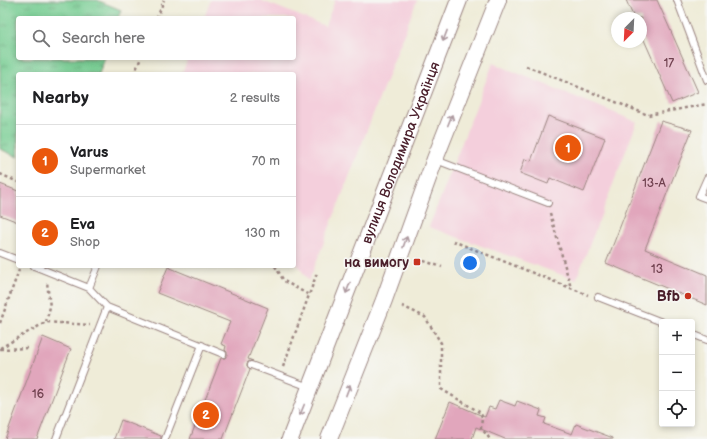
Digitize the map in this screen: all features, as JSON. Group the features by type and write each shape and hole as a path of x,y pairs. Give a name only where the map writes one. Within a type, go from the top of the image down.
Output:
{"street":[{"name":"вулиця Володимира Українця","path":"290,439 459,0"},
{"path":"329,439 384,300 435,159 498,0"}],"lane":[{"path":"677,0 707,80"},
{"path":"435,159 548,203"},
{"path":"707,178 699,196 707,199"},
{"path":"0,253 16,259"},
{"path":"39,268 89,288 107,307 223,354"},
{"path":"89,288 97,268"},
{"path":"598,297 659,321"},
{"path":"56,439 107,307"},
{"path":"695,335 707,340"},
{"path":"165,439 202,345"},
{"path":"251,366 310,387"}],"path":[{"path":"158,16 164,0"},
{"path":"135,72 140,60"},
{"path":"526,66 648,115 707,104"},
{"path":"0,174 16,181"},
{"path":"548,203 571,288"},
{"path":"453,241 589,295 598,297"},
{"path":"418,259 442,267"},
{"path":"0,323 20,268"},
{"path":"276,268 284,281 309,294"},
{"path":"46,271 50,307 46,322"},
{"path":"282,377 283,364 317,273"},
{"path":"402,306 425,317 441,343 441,389 481,413 481,428 490,439"},
{"path":"0,348 46,322 100,326"},
{"path":"0,348 29,348"}],"shaded area":[{"path":"211,0 260,0 325,26 335,0 417,0 309,281 296,263 296,72 183,72 187,60 296,60 296,16 205,16"},
{"path":"493,63 637,122 576,280 429,227"}],"green space":[{"path":"0,0 97,0 121,10 119,16 16,16 16,60 103,60 100,72 16,72 16,156 0,149"}],"building":[{"path":"626,0 657,0 698,92 672,103 647,47 647,12 631,12"},
{"path":"548,116 605,138 584,192 550,178 548,184 520,173 525,159 531,161"},
{"path":"661,121 692,130 645,249 707,275 707,305 606,263"},
{"path":"0,184 16,190 16,221 0,215"},
{"path":"168,268 170,268 268,308 248,359 253,361 247,363 247,366 250,369 223,439 190,439 221,358 225,358 227,355 225,350 226,346 221,344 230,322 157,293"},
{"path":"43,337 71,349 37,439 5,439"},
{"path":"499,400 515,406 517,401 541,410 539,416 546,418 544,424 572,434 576,424 613,439 505,439 476,427 472,439 435,439 450,402 485,417 489,407 495,409"},
{"path":"121,420 161,436 161,439 114,439"}],"place":[{"name":"Varus","path":"568,148"},
{"name":"на вимогу","path":"417,262"},
{"name":"Bfb","path":"688,296"},
{"name":"Eva","path":"206,415"}]}
